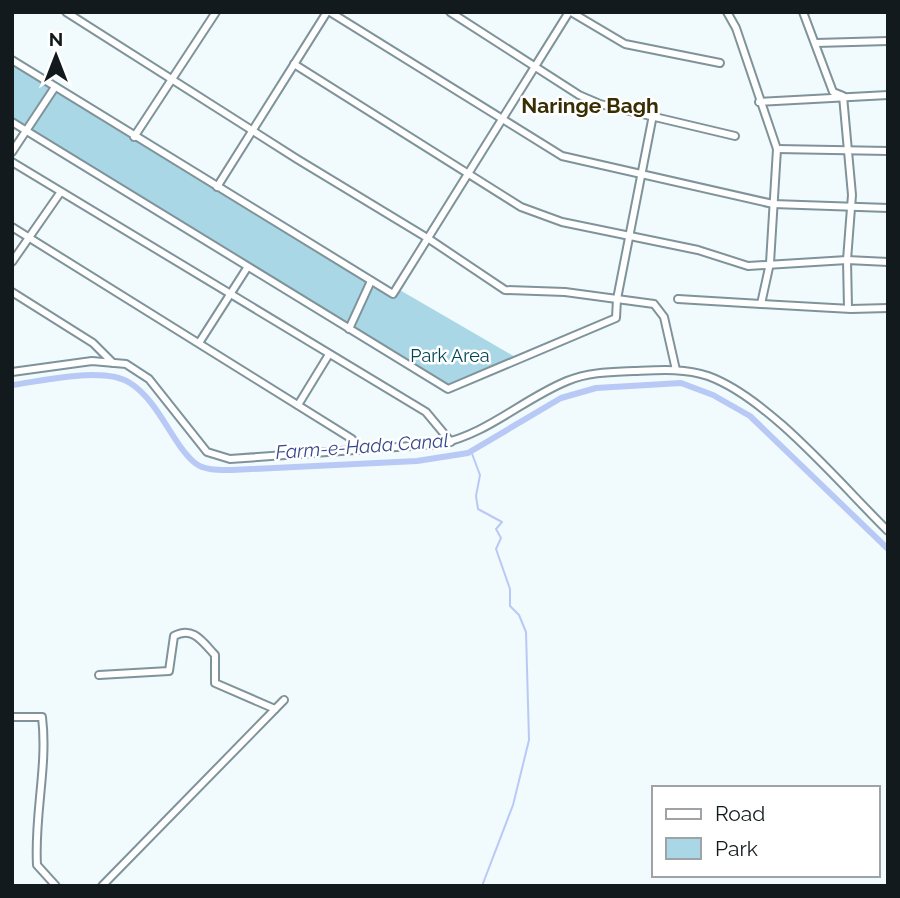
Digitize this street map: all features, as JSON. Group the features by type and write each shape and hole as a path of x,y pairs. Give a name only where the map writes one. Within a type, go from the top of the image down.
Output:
{"street":[{"path":"66,12 506,290 654,304 664,317 676,369"},
{"path":"216,187 328,12 562,156 773,204 888,208"},
{"path":"450,12 579,95 600,104 735,136"},
{"path":"12,60 393,294 504,122 570,12 625,44 720,63"},
{"path":"727,12 736,28 777,149 770,263 761,304"},
{"path":"803,12 833,92 843,96"},
{"path":"134,137 215,13"},
{"path":"816,43 888,41"},
{"path":"295,64 521,207 562,222 698,250 748,266 847,260 888,262"},
{"path":"12,152 55,87"},
{"path":"760,102 888,95"},
{"path":"843,96 852,195 847,260 848,308"},
{"path":"12,122 448,389 616,318 617,299 653,115"},
{"path":"777,149 888,150"},
{"path":"12,162 328,356 426,412 451,442"},
{"path":"12,262 60,193"},
{"path":"12,226 352,439 356,450"},
{"path":"199,343 247,268"},
{"path":"349,329 371,281"},
{"path":"12,292 93,343 113,363"},
{"path":"678,299 887,310"},
{"path":"298,405 328,356"},
{"path":"12,372 70,363 126,364 149,379 207,452 230,459 451,442 565,382 593,373 676,369 709,376 747,398 789,432 888,531"},
{"path":"99,676 169,671 174,636 183,631 193,632 215,655 215,683 275,709"},
{"path":"102,886 284,700"},
{"path":"12,717 41,717 45,741 35,832 37,865 57,886"}],"green space":[{"name":"Park Area","path":"12,60 393,294 398,289 517,358 448,389 12,122"}],"waterway":[{"name":"Farm-e-Hada Canal","path":"12,385 73,376 119,378 130,383 149,400 179,445 195,463 208,469 228,470 417,461 468,453 561,398 596,388 681,383 713,395 750,416 888,549"},
{"path":"471,451 480,475 476,496 478,509 502,522 496,529 501,538 496,549 510,589 510,606 519,615 526,632 529,740 513,805 482,886"}],"district":[{"name":"Naringe Bagh","path":"590,105"}]}
